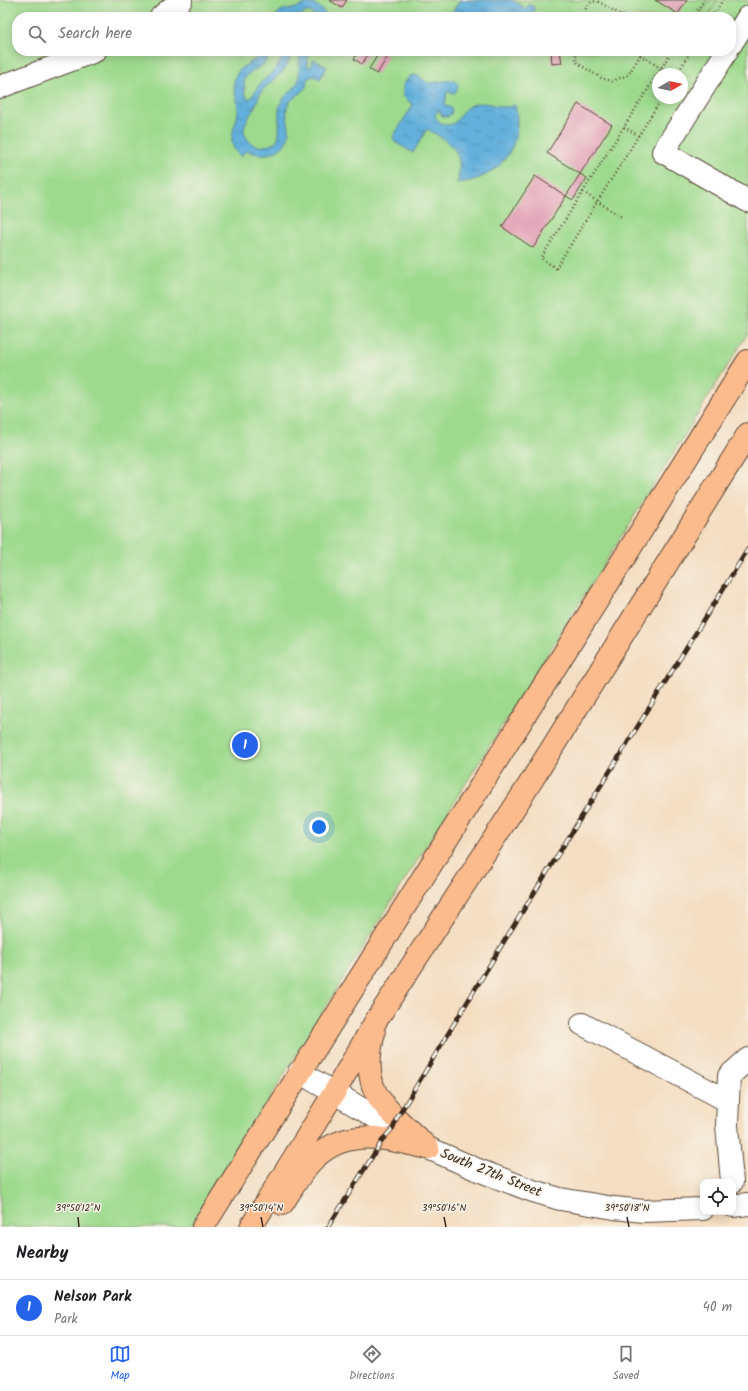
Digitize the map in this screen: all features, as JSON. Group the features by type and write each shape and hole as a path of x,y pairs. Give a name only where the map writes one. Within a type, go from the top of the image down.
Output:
{"main road":[{"path":"203,1227 299,1072 748,361"},
{"path":"251,1227 334,1094 377,1019 527,788 748,434"},
{"path":"377,1019 370,1058 370,1075 375,1091 388,1108 428,1148"},
{"path":"263,1227 283,1204 309,1164 323,1150 339,1142 359,1137 384,1138 428,1148"}],"street":[{"path":"168,12 181,0"},
{"path":"736,36 748,17"},
{"path":"0,87 83,56"},
{"path":"723,56 663,152 748,201"},
{"path":"582,1024 728,1101"},
{"path":"732,1179 727,1125 729,1076 748,1058"},
{"name":"South 27th Street","path":"299,1072 428,1148 502,1180 532,1191 560,1199 614,1208 644,1211 700,1209"},
{"path":"736,1206 748,1204"}],"path":[{"path":"696,12 704,0"},
{"path":"715,12 723,0"},
{"path":"586,12 588,4 597,1 616,12"},
{"path":"576,56 576,61 579,64 601,78 612,81 628,75 639,56"},
{"path":"642,56 661,68 669,56"},
{"path":"681,68 689,56"},
{"path":"652,82 541,258 556,268 658,104"},
{"path":"624,127 639,136"},
{"path":"583,192 623,218"}],"green space":[{"path":"0,0 748,0 748,333 369,937 190,1227 0,1227"},
{"path":"710,0 718,0 710,12 702,12"}],"water":[{"path":"460,0 512,0 526,9 529,4 535,8 532,12 452,12"},
{"path":"309,3 320,7 324,12 280,12 283,10 293,9"},
{"path":"260,56 270,56 264,64 247,75 244,80 245,94 249,100 260,84 274,70 282,56 290,56 286,67 264,88 260,94 245,125 244,129 247,138 251,143 258,146 272,144 279,136 280,105 283,99 297,84 299,56 308,56 307,65 309,67 311,67 312,61 315,60 327,67 320,79 313,76 308,78 306,87 288,104 286,112 289,126 288,137 281,148 268,154 253,153 246,150 241,157 234,149 232,144 238,111 234,80 242,68"},
{"path":"415,75 428,83 452,80 457,82 458,88 454,93 447,92 445,105 451,108 451,114 448,117 442,116 439,110 435,115 440,122 446,125 455,122 466,108 478,103 504,107 515,105 517,120 516,134 512,147 505,159 496,168 472,181 457,183 459,172 458,156 455,150 444,139 427,129 413,153 395,142 393,137 413,105 403,96 403,85 410,76"}],"building":[{"path":"329,0 347,0 342,8"},
{"path":"655,0 687,0 679,12 675,12"},
{"path":"356,56 367,56 362,64 354,59"},
{"path":"377,56 388,56 377,74 369,69"},
{"path":"551,56 561,56 562,63 552,64"},
{"path":"578,104 612,125 580,174 547,153"},
{"path":"580,174 587,178 573,200 566,196"},
{"path":"535,176 566,196 533,248 502,227"}],"railway":[{"path":"328,1227 384,1138 393,1128 397,1118 503,943 748,549"}],"place":[{"name":"Nelson Park","path":"245,745"}]}
